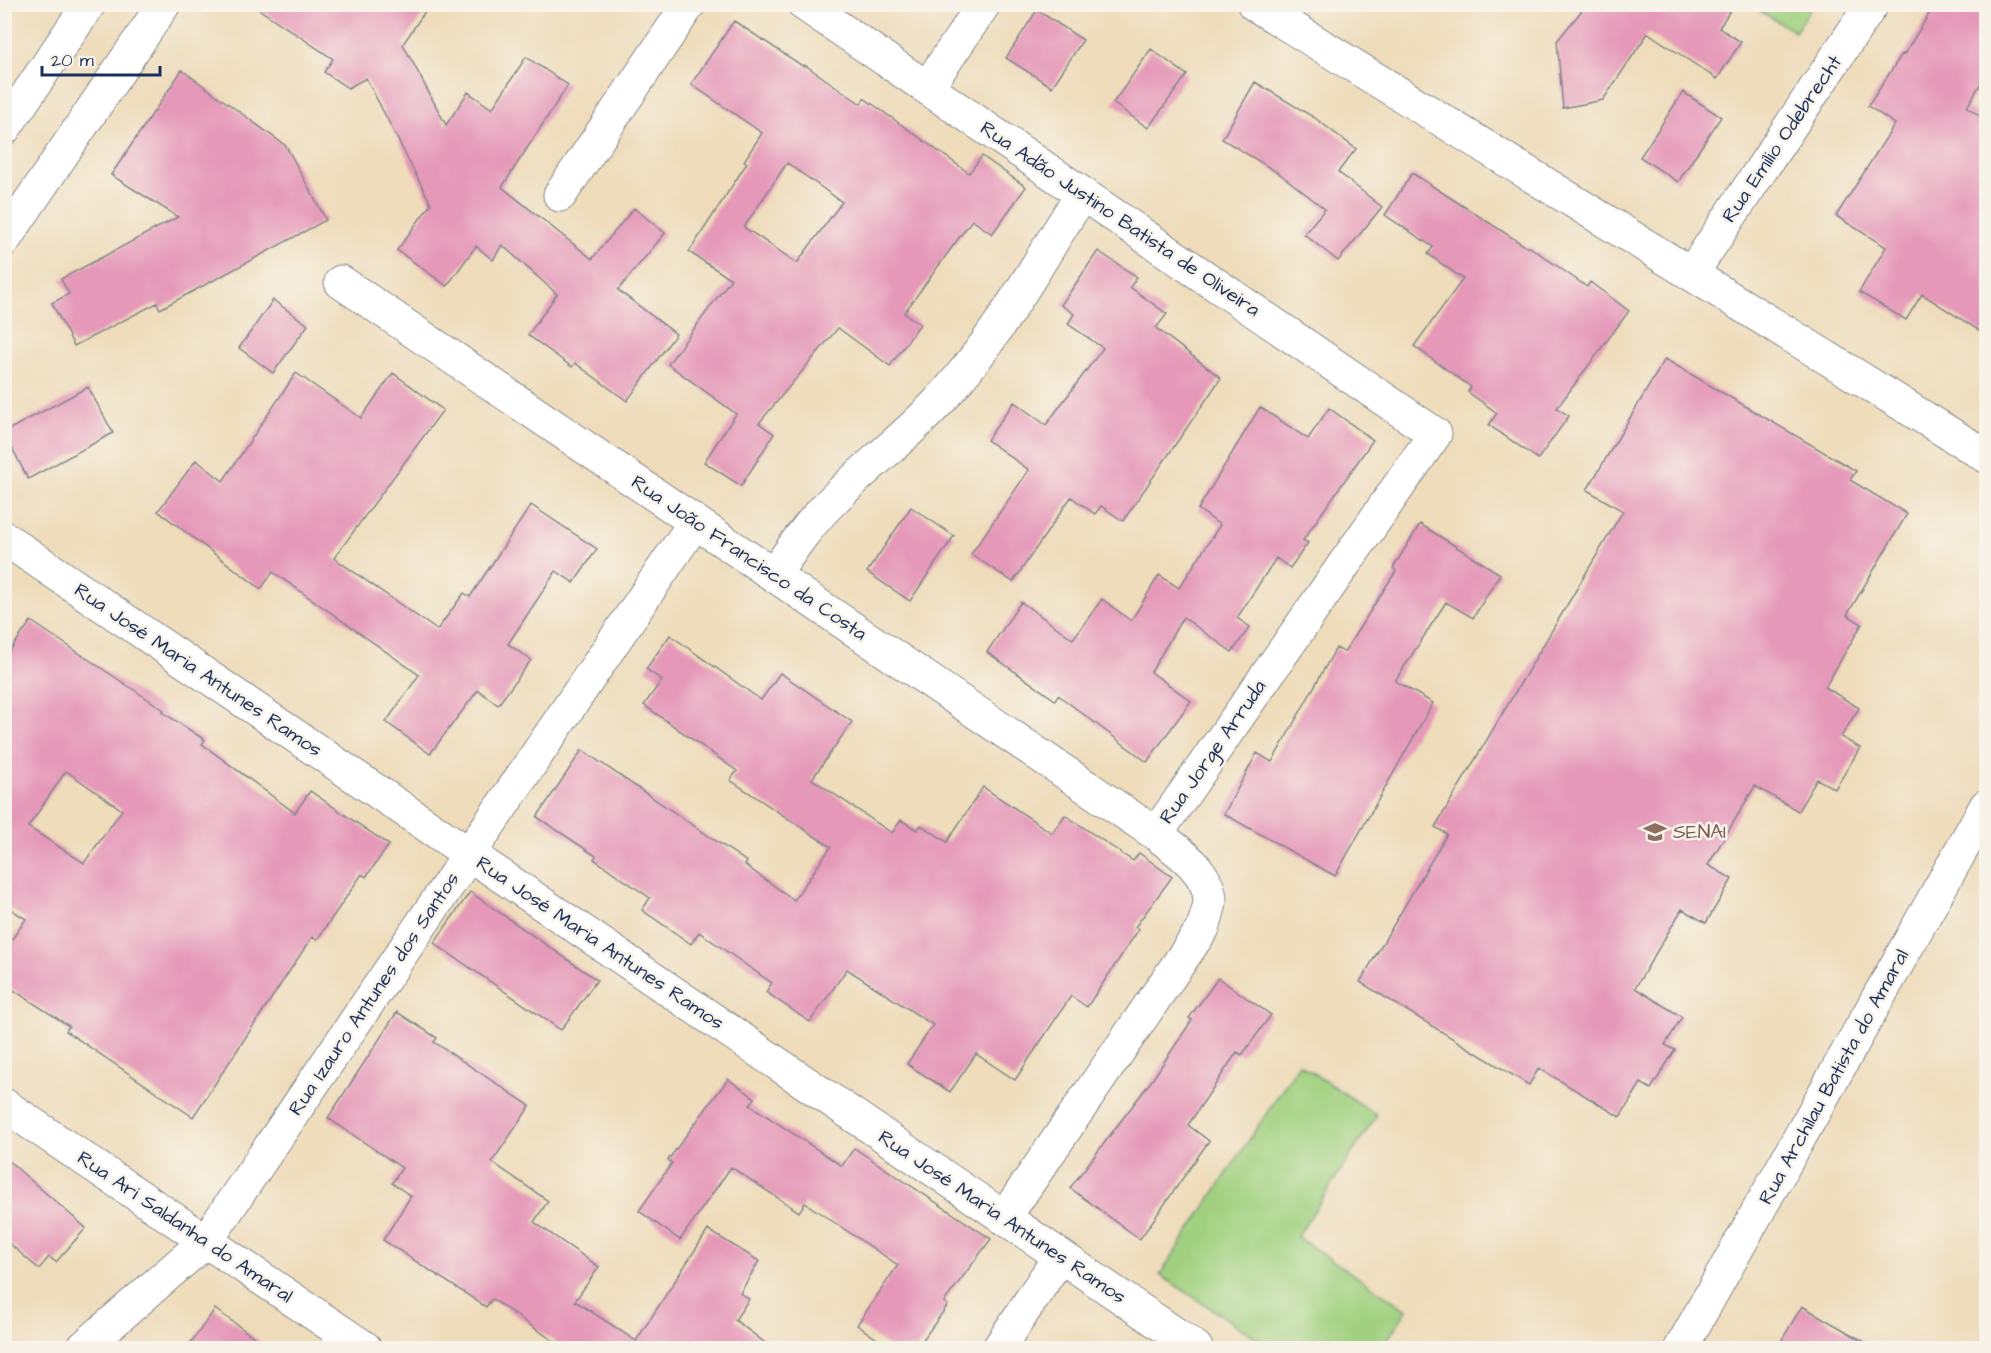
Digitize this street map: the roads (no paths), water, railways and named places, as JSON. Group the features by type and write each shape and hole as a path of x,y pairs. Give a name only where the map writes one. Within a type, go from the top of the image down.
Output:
{"street":[{"path":"4,129 89,4"},
{"path":"4,240 164,4"},
{"path":"560,195 689,4"},
{"name":"Rua Adão Justino Batista de Oliveira","path":"804,4 1435,434"},
{"path":"927,88 984,4"},
{"path":"1254,4 1986,456"},
{"name":"Rua Emílio Odebrecht","path":"1692,273 1872,4"},
{"path":"774,575 830,503 902,440 944,396 1012,303 1082,194"},
{"name":"Rua João Francisco da Costa","path":"341,282 1156,834"},
{"name":"Rua Jorge Arruda","path":"1004,1218 1203,928 1210,900 1202,876 1181,853 1156,834 1435,434"},
{"name":"Rua Izauro Antunes dos Santos","path":"82,1348 206,1241 695,522"},
{"name":"Rua José Maria Antunes Ramos","path":"4,538 1196,1348"},
{"name":"Rua Archilau Batista do Amaral","path":"1681,1348 1986,806"},
{"name":"Rua Ari Saldanha do Amaral","path":"4,1105 365,1348"},
{"path":"999,1348 1060,1256"}],"place":[{"name":"SENAI","path":"1655,832"}]}
